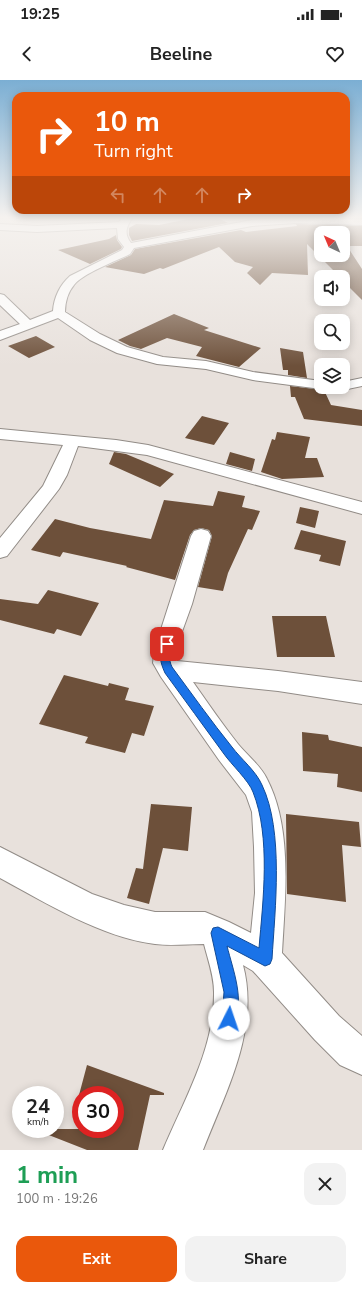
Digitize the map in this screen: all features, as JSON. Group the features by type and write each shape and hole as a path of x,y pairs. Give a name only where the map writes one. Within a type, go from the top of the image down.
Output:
{"street":[{"path":"59,313 61,298 68,283 74,278 98,266"},
{"path":"0,298 28,325"},
{"path":"0,336 59,313"},
{"path":"59,313 95,337 122,350 162,361 206,365 254,376 314,384"},
{"path":"350,385 362,382"},
{"path":"0,434 116,445 148,450 362,508"},
{"path":"0,552 50,489 58,475 72,442"},
{"path":"201,536 165,654 165,663 228,751 257,787 266,812 269,847 270,893 265,959"},
{"path":"169,670 278,681 362,693"},
{"path":"0,862 84,907 124,921 155,928 205,928 218,933 265,959 327,1028 353,1052 362,1057"},
{"path":"183,1150 222,1052 229,1019 231,992 218,933"}],"building":[{"path":"171,266 144,274 105,267"},
{"path":"249,266 308,266 308,275 272,273 260,285 247,273 253,267"},
{"path":"329,266 360,266 362,269 362,300 350,288 350,270 333,270"},
{"path":"174,314 209,328 204,330 261,348 239,367 196,356 202,347 167,338 141,349 130,346 118,340"},
{"path":"36,336 55,347 29,358 8,346"},
{"path":"280,348 303,352 307,378 288,375 288,370 283,370"},
{"path":"290,386 314,389 314,394 326,394 331,405 362,410 362,426 304,419 295,397 291,397"},
{"path":"202,416 229,423 214,445 185,438"},
{"path":"277,432 310,437 305,458 317,458 324,477 282,479 261,472 272,439 275,440"},
{"path":"114,452 126,454 174,474 160,487 109,464"},
{"path":"230,452 255,459 252,471 226,464"},
{"path":"218,491 245,496 242,507 260,511 252,530 248,529 228,573 223,591 198,587 212,536 209,530 201,528 194,530 190,535 175,580 126,567 127,566 63,552 60,557 31,550 55,519 90,528 151,539 164,500 213,506"},
{"path":"300,507 319,511 315,528 296,523"},
{"path":"301,530 346,541 340,566 319,561 321,555 294,549"},
{"path":"48,590 99,603 81,636 57,629 54,634 0,620 0,599 38,604"},
{"path":"272,616 326,616 335,657 277,657"},
{"path":"64,675 108,686 109,683 129,688 125,700 154,706 144,736 132,733 125,753 85,743 88,737 39,724"},
{"path":"302,732 328,735 329,740 362,747 362,792 337,787 338,774 303,771"},
{"path":"151,804 192,807 188,851 163,848 149,904 127,898 136,868 143,869"},
{"path":"286,814 359,822 361,847 342,845 346,902 287,894"},
{"path":"87,1065 164,1093 164,1095 150,1095 138,1150 87,1150 56,1138 64,1138 64,1129 72,1129 72,1138 124,1138 124,1086 81,1086"}],"route":[{"path":"167,644 165,663 169,670 228,751 257,787 266,812 269,847 270,893 265,959 218,933 231,992 229,1019"}]}
